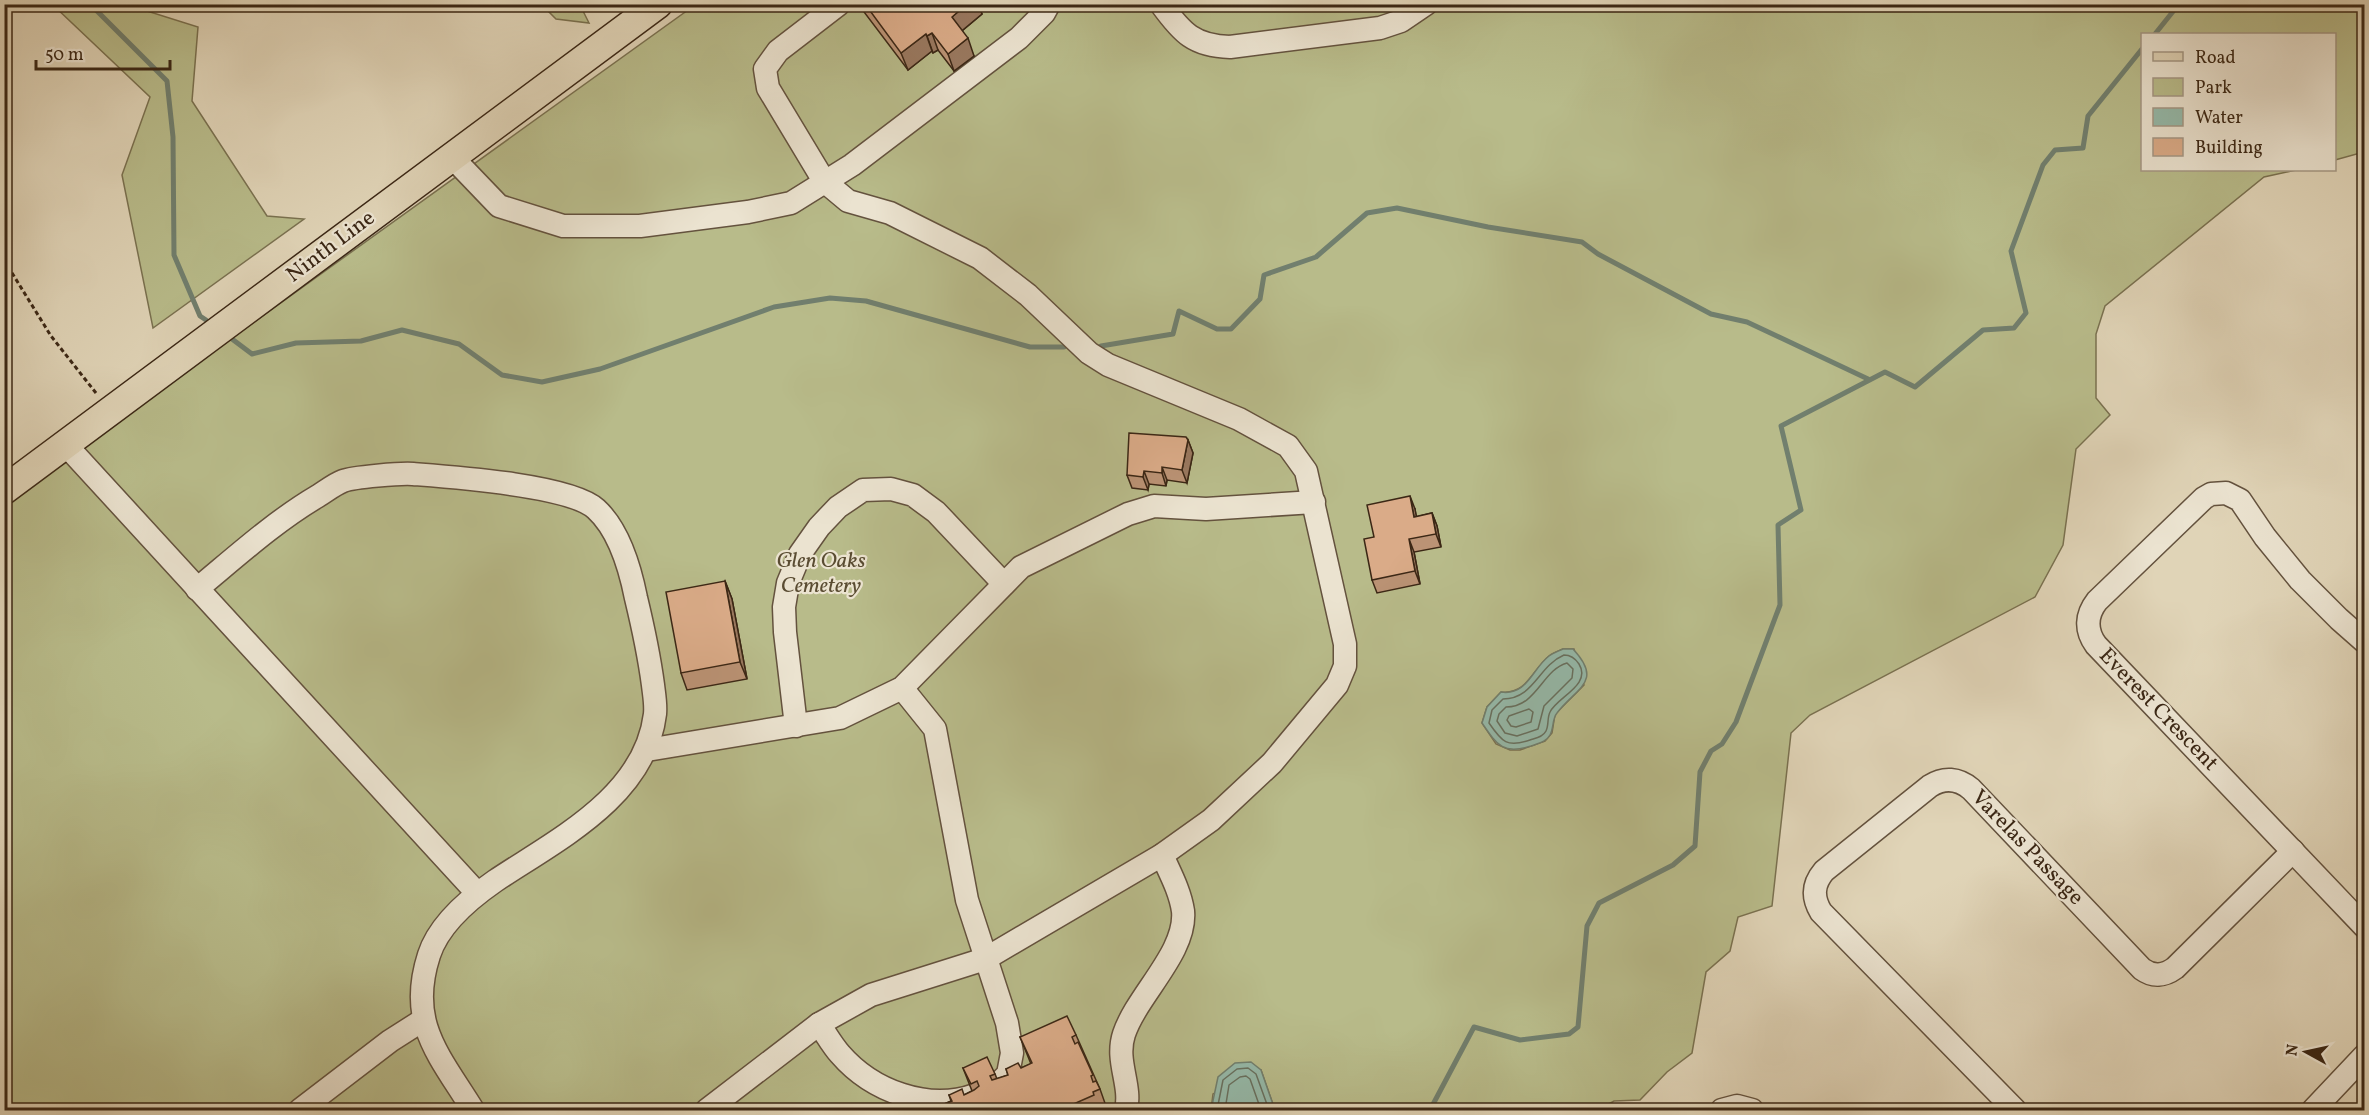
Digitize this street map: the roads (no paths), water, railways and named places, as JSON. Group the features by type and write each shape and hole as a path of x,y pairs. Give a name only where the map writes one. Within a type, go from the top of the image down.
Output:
{"main road":[{"name":"Ninth Line","path":"4,490 658,4"}],"street":[{"path":"707,1110 819,1024 872,995 985,959 1162,855 1211,820 1272,763 1337,685 1345,666 1346,644 1306,471 1288,446 1239,418 1108,365 1089,353 1028,295 980,258 890,213 848,201 824,181 768,88 765,69 778,51 839,4"},
{"path":"452,157 499,206 563,226 640,226 748,212 791,203 852,165 1019,38 1044,13 1049,4"},
{"path":"1161,4 1192,40 1208,46 1230,47 1380,28 1401,21 1426,4"},
{"path":"65,444 477,893"},
{"path":"197,589 284,516 343,481 409,473 527,486 573,496 595,508 615,533 633,581 649,656 656,712 647,750 621,786 593,815 477,893 449,921 430,952 422,986 423,1020 434,1047 473,1110"},
{"path":"796,726 785,632 784,607 788,583 800,554 819,527 838,507 863,490 891,489 913,495 936,512 1004,584"},
{"name":"Everest Crescent","path":"2364,640 2307,587 2265,537 2240,500 2226,493 2211,494 2204,498 2097,601 2088,616 2089,632 2096,645 2364,926"},
{"path":"647,750 840,718 902,688 1021,567 1128,514 1154,506 1206,508 1314,502"},
{"path":"902,688 935,729 967,900 1007,1023 1012,1053 1008,1074 998,1084"},
{"name":"Varelas Passage","path":"2015,1110 1821,912 1817,905 1815,891 1819,877 1824,871 1930,786 1944,780 1959,781 1971,789 2142,969 2148,973 2162,975 2175,968 2293,851"},
{"path":"1126,1110 1129,1100 1120,1062 1124,1035 1138,1004 1169,960 1179,936 1183,913 1178,890 1162,855"},
{"path":"300,1110 390,1041 423,1020"},
{"path":"819,1024 839,1054 864,1076 888,1090 917,1099 937,1101 975,1095"},
{"path":"2313,1110 2364,1056"},
{"path":"1722,1110 1737,1106 1752,1110"}],"water":[{"path":"1563,649 1573,649 1582,660 1587,677 1584,684 1557,713 1550,735 1546,739 1521,748 1502,746 1482,723 1487,707 1501,692 1510,692 1523,686 1543,661"},
{"path":"1251,1062 1261,1070 1275,1110 1211,1110 1218,1077 1235,1063"}],"waterway":[{"path":"90,4 167,81 173,137 174,255 200,316 206,320"},
{"path":"2156,33 2179,4"},
{"path":"1430,1110 1474,1027 1520,1040 1569,1034 1578,1027 1587,926 1599,903 1673,865 1695,846 1700,772 1711,751 1722,744 1736,722 1780,605 1778,525 1801,510 1781,426 1885,372 1915,387 1983,330 2014,328 2026,313 2011,251 2043,165 2055,150 2083,148 2088,116 2141,50"},
{"path":"1101,346 1173,334 1179,311 1217,329 1231,329 1260,299 1264,275 1316,257 1367,213 1397,208 1488,227 1582,242 1598,254 1711,314 1747,322 1868,379"},
{"path":"232,339 252,354 296,343 361,341 402,330 459,344 502,375 542,382 600,369 774,307 830,298 866,301 1030,347 1064,347"}],"park label":[{"name":"Glen Oaks Cemetery","path":"821,574"}]}
